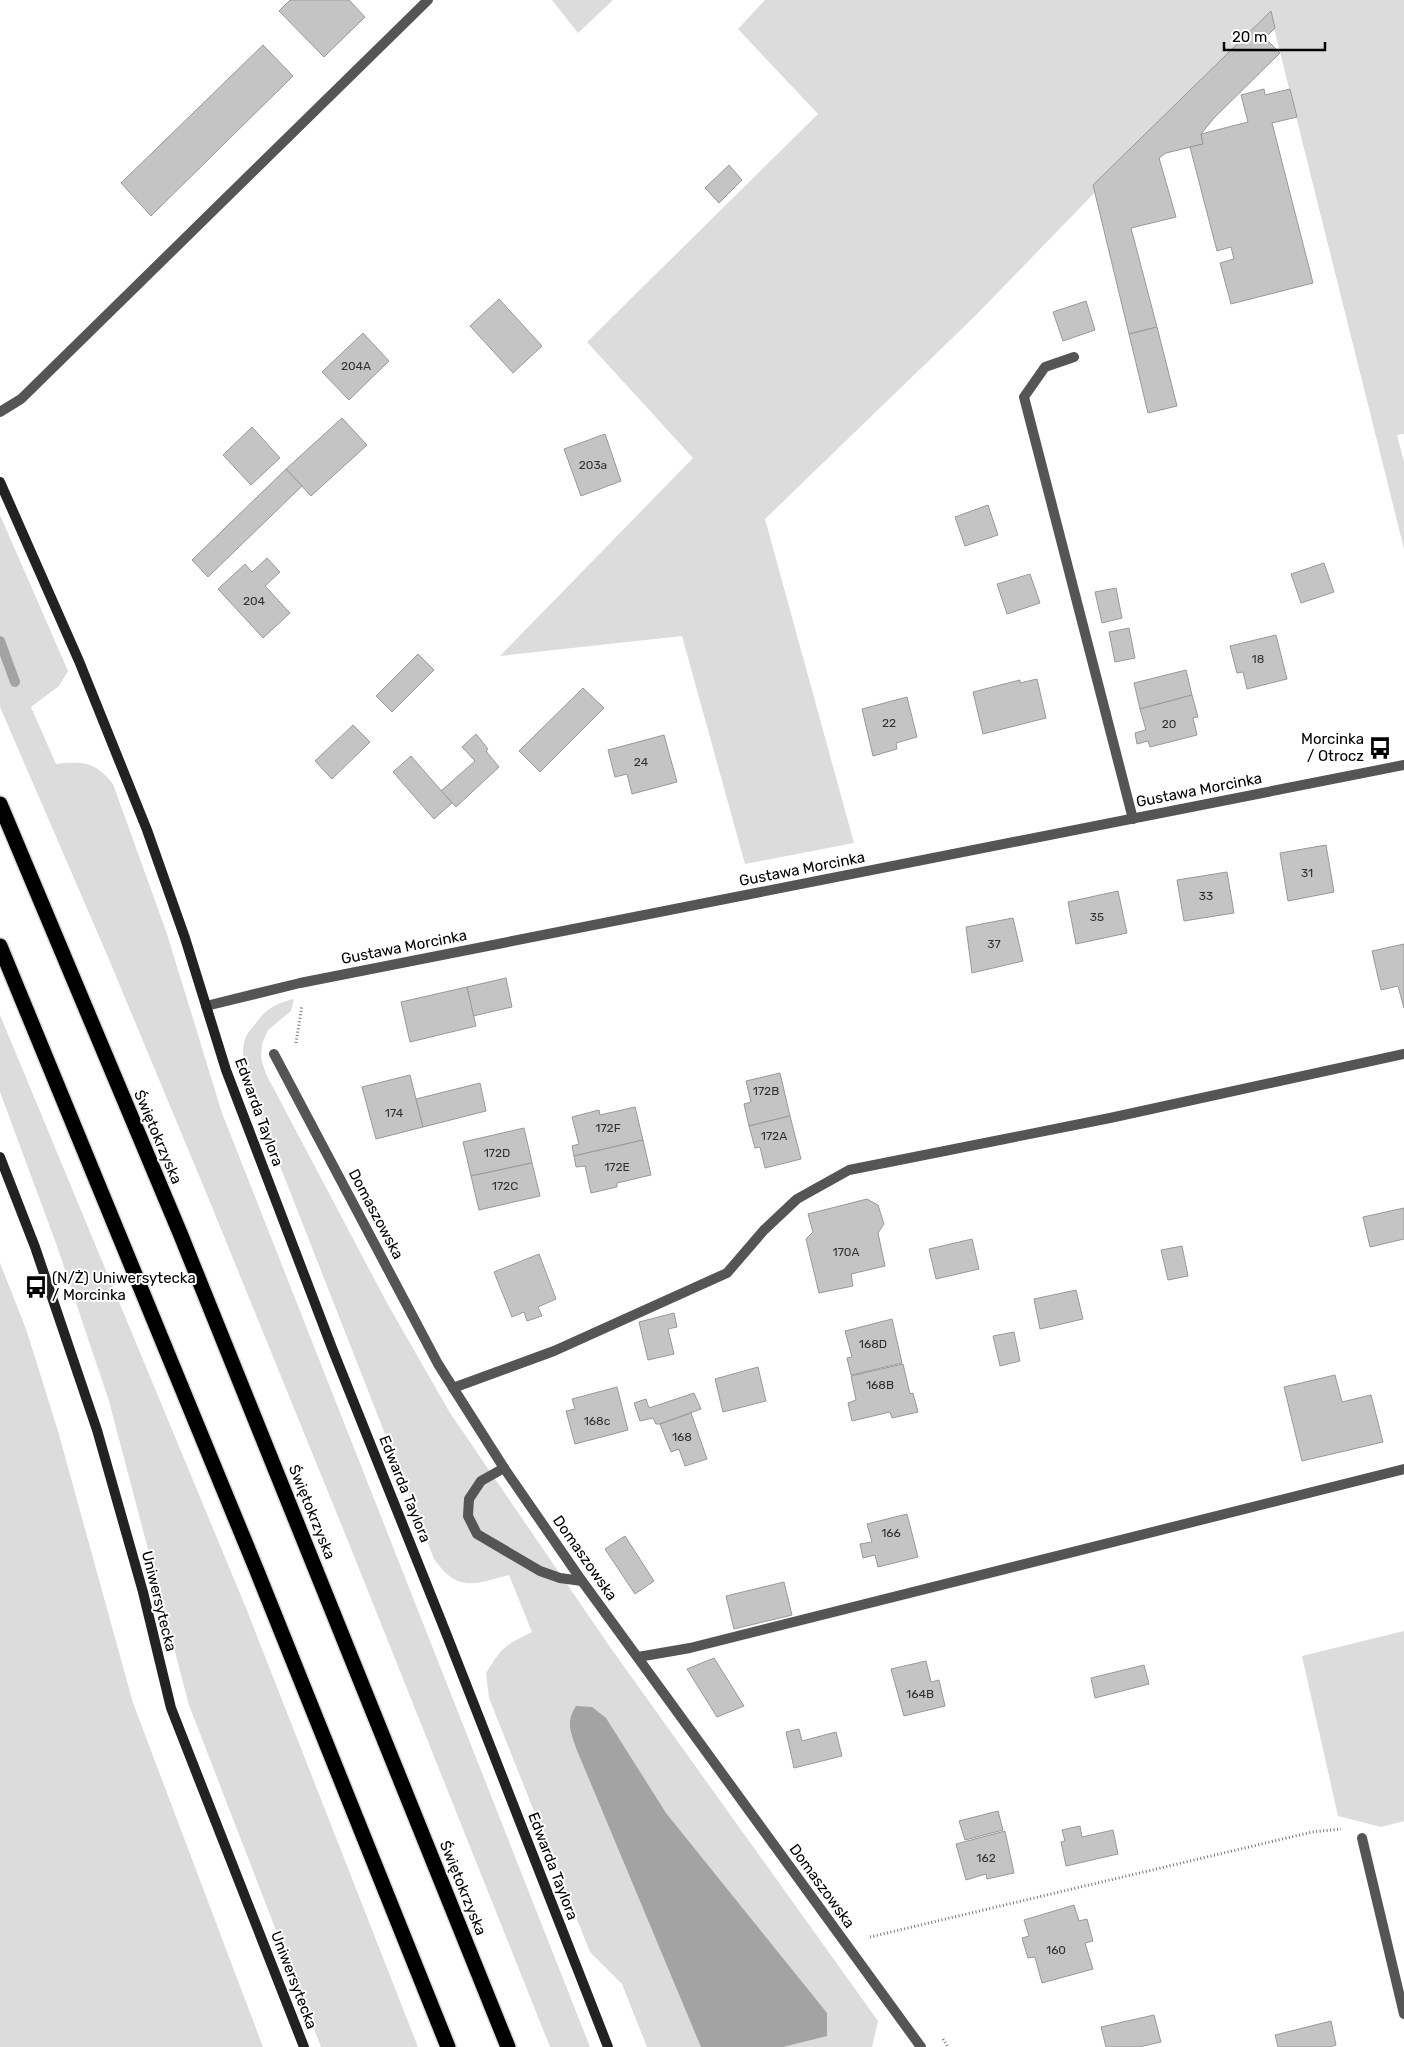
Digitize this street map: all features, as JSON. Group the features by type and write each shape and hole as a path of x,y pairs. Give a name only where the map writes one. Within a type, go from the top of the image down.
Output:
{"highway":[{"name":"Świętokrzyska","path":"0,804 180,1233 508,2047"},
{"path":"0,946 257,1571 448,2047"}],"street":[{"path":"0,412 21,399 421,2"},
{"path":"1074,357 1045,367 1024,398 1133,819"},
{"name":"Edwarda Taylora","path":"0,482 79,661 128,779 185,938 226,1070 328,1338 608,2047"},
{"name":"Gustawa Morcinka","path":"206,1006 300,983 1404,765"},
{"name":"Domaszowska","path":"274,1054 438,1364 504,1468 582,1581 921,2047"},
{"path":"453,1388 554,1351 727,1273 764,1230 797,1199 848,1170 1110,1118 1404,1054"},
{"name":"Uniwersytecka","path":"0,1157 35,1246 98,1430 143,1592 171,1708 304,2047"},
{"path":"504,1468 481,1481 469,1499 468,1516 478,1534 540,1571 560,1578 582,1581"},
{"path":"638,1657 690,1648 1404,1469"},
{"path":"1362,1838 1404,2014"}],"path":[{"path":"297,1050 295,1040 303,998 300,983"},
{"path":"873,1946 867,1938 1312,1832 1344,1828 1362,1838"},
{"path":"937,2032 948,2047"}],"shaded area":[{"path":"552,0 613,0 578,33"},
{"path":"765,0 1404,0 1404,434 1397,435 1404,462 1404,549 1270,12 974,317 765,519 854,843 745,864 682,636 500,656 693,458 587,342 818,114 738,29"},
{"path":"0,515 68,671 59,686 31,707 56,764 81,763 95,767 113,784 167,934 222,1113 590,2047 550,2047 210,1202 108,957 0,707"},
{"path":"294,999 291,1011 268,1030 262,1044 261,1058 266,1074 387,1303 450,1413 610,1647 878,2021 872,2047 647,2047 622,1984 590,1952 489,1698 486,1673 505,1648 532,1632 509,1575 476,1583 467,1583 451,1577 434,1559 251,1091 244,1063 243,1050 245,1039 268,1010 278,1004"},
{"path":"0,1015 246,1608 418,2047 321,2047 189,1705 109,1401 57,1246 0,1092"},
{"path":"0,1263 26,1329 58,1431 133,1703 263,2047 0,2047"},
{"path":"1404,1631 1404,1821 1381,1827 1338,1816 1302,1656"},
{"path":"576,1706 592,1707 606,1718 666,1813 827,2013 827,2036 783,2047 701,2047 576,1748 570,1722"}],"building":[{"path":"290,0 349,0 365,17 324,57 279,11"},
{"path":"1271,11 1275,28 1265,38 1280,53 1214,118 1201,134 1203,144 1166,153 1159,158 1176,217 1131,228 1157,327 1129,334 1093,185"},
{"path":"263,45 293,76 151,216 121,183"},
{"path":"1264,89 1265,95 1290,89 1297,117 1272,123 1313,283 1231,304 1220,263 1234,259 1231,247 1217,251 1190,147 1203,144 1201,134 1248,122 1241,95"},
{"path":"729,165 742,180 719,203 705,188"},
{"path":"499,299 542,346 513,373 470,326"},
{"path":"1086,301 1095,330 1063,341 1053,312"},
{"path":"1157,327 1177,406 1148,413 1129,334"},
{"path":"363,333 389,361 349,400 322,372"},
{"path":"342,418 367,445 311,496 286,469"},
{"path":"252,427 280,458 251,485 223,455"},
{"path":"605,434 621,481 581,496 564,449"},
{"path":"286,469 302,486 208,577 192,560"},
{"path":"988,505 998,535 965,546 955,517"},
{"path":"267,558 280,572 265,586 290,613 263,638 218,589 245,564 252,572"},
{"path":"1324,563 1334,592 1301,603 1291,574"},
{"path":"1030,574 1040,603 1007,614 997,584"},
{"path":"1116,588 1122,618 1102,623 1095,592"},
{"path":"1129,628 1135,658 1115,662 1109,632"},
{"path":"1276,635 1287,679 1247,689 1243,672 1237,673 1230,646"},
{"path":"418,654 434,670 392,712 376,696"},
{"path":"1186,670 1192,695 1140,709 1134,683"},
{"path":"1037,679 1046,718 983,734 973,692 1020,680 1020,683"},
{"path":"583,688 604,708 540,772 519,751"},
{"path":"1192,695 1198,717 1193,718 1197,735 1150,747 1148,741 1137,744 1135,733 1146,730 1140,709"},
{"path":"907,697 917,737 896,743 897,749 873,756 862,709"},
{"path":"353,725 370,742 332,779 315,761"},
{"path":"476,734 488,749 486,751 499,767 456,807 441,791 475,761 462,747"},
{"path":"664,735 677,782 632,794 627,774 615,777 608,750"},
{"path":"411,756 452,803 434,819 393,772"},
{"path":"1326,845 1334,892 1288,901 1280,853"},
{"path":"1227,872 1234,913 1184,921 1177,880"},
{"path":"1118,891 1127,933 1076,944 1068,902"},
{"path":"1013,918 1023,961 972,973 966,927"},
{"path":"1404,944 1404,1008 1398,986 1381,990 1372,951"},
{"path":"506,978 512,1007 473,1016 467,987"},
{"path":"467,987 476,1026 410,1042 401,1002"},
{"path":"780,1073 790,1116 749,1126 744,1104 751,1102 746,1081"},
{"path":"410,1075 423,1127 376,1139 362,1087"},
{"path":"480,1083 486,1111 423,1127 416,1099"},
{"path":"635,1107 643,1140 574,1156 572,1146 579,1144 572,1117 599,1110 600,1115"},
{"path":"790,1116 801,1159 765,1168 760,1147 755,1148 749,1126"},
{"path":"524,1128 532,1163 471,1176 463,1142"},
{"path":"643,1140 651,1175 617,1183 617,1187 591,1193 585,1166 576,1167 574,1156"},
{"path":"532,1163 540,1196 479,1210 471,1176"},
{"path":"867,1199 878,1205 884,1224 878,1233 885,1266 851,1274 853,1286 819,1293 806,1239 813,1232 808,1214"},
{"path":"1404,1208 1404,1239 1370,1247 1363,1217"},
{"path":"972,1239 979,1269 936,1279 929,1249"},
{"path":"1182,1246 1188,1276 1168,1280 1161,1250"},
{"path":"539,1254 556,1299 538,1307 542,1316 527,1321 524,1312 512,1317 494,1272"},
{"path":"1076,1290 1083,1319 1040,1329 1034,1299"},
{"path":"674,1313 677,1327 668,1329 674,1354 648,1360 639,1322"},
{"path":"892,1319 902,1363 851,1375 847,1358 852,1357 845,1331"},
{"path":"1014,1332 1020,1361 1000,1366 993,1336"},
{"path":"903,1364 910,1394 913,1393 918,1412 892,1418 890,1412 852,1421 848,1403 856,1400 851,1376"},
{"path":"758,1367 766,1401 723,1412 715,1379"},
{"path":"1335,1375 1342,1402 1371,1395 1383,1442 1302,1461 1284,1387"},
{"path":"617,1387 628,1430 575,1444 566,1411 575,1409 572,1399"},
{"path":"694,1393 701,1409 660,1424 656,1424 653,1418 640,1421 634,1403 646,1399 649,1408"},
{"path":"691,1413 707,1459 685,1466 679,1449 671,1452 660,1424"},
{"path":"907,1514 918,1557 878,1567 875,1555 863,1558 860,1544 872,1542 867,1524"},
{"path":"625,1536 654,1581 635,1594 605,1549"},
{"path":"784,1582 792,1615 734,1629 726,1596"},
{"path":"714,1658 744,1706 717,1717 687,1669"},
{"path":"926,1661 931,1682 939,1680 945,1706 904,1716 891,1669"},
{"path":"1144,1665 1149,1684 1095,1698 1091,1678"},
{"path":"799,1729 802,1741 836,1732 842,1756 794,1768 786,1732"},
{"path":"998,1811 1003,1830 965,1840 959,1821"},
{"path":"1080,1826 1082,1837 1113,1830 1118,1854 1066,1866 1061,1842 1065,1841 1062,1830"},
{"path":"1005,1831 1014,1873 987,1879 986,1874 966,1880 956,1844"},
{"path":"1074,1905 1079,1921 1087,1919 1093,1941 1085,1943 1093,1969 1042,1983 1035,1957 1028,1958 1022,1938 1029,1936 1024,1920"},
{"path":"1154,2015 1161,2042 1139,2047 1106,2047 1101,2027"},
{"path":"1331,2021 1336,2045 1330,2047 1278,2047 1275,2035"}],"waterway":[{"path":"0,641 15,682"}],"place":[{"name":"Morcinka / Otrocz","path":"1380,748"},
{"name":"(N/Ż) Uniwersytecka / Morcinka","path":"36,1287"}]}
